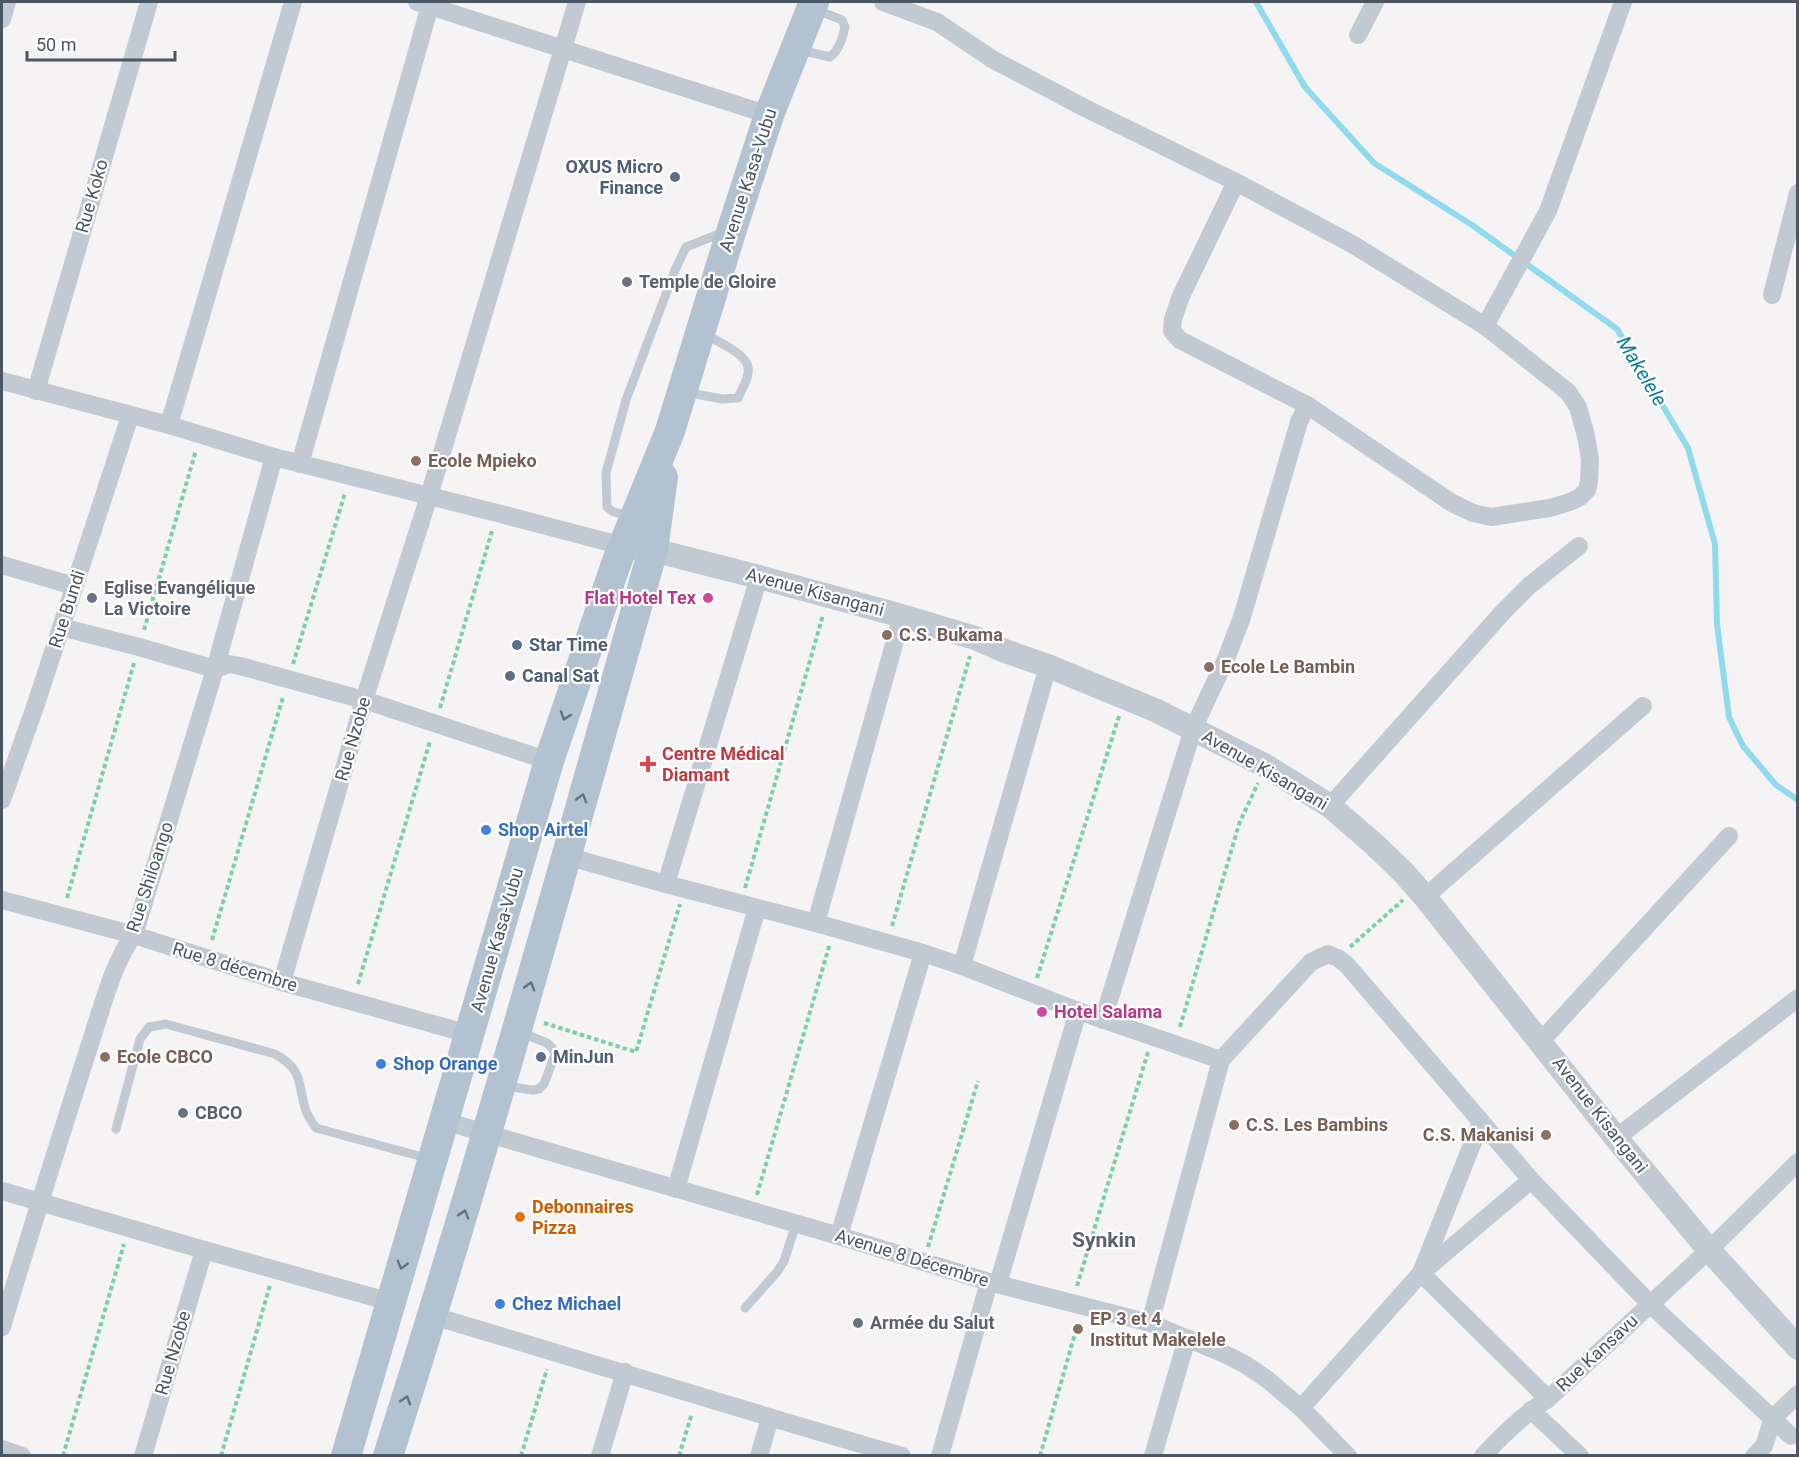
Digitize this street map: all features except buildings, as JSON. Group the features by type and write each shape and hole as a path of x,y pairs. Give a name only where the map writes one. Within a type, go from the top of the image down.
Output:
{"main road":[{"name":"Avenue Kasa-Vubu","path":"346,1455 549,761 623,546 670,431 769,115 813,5"},
{"name":"Avenue Kasa-Vubu","path":"388,1455 488,1135 653,550 670,431"}],"street":[{"path":"2,19 6,2"},
{"name":"Rue Koko","path":"36,391 149,2"},
{"path":"169,425 293,2"},
{"name":"Rue Nzobe","path":"282,982 364,700 429,496 577,2"},
{"path":"883,2 936,22 1012,70 1236,182 1352,244 1485,326 1568,392 1578,406 1590,459 1587,490 1580,497 1550,508 1491,517 1473,513 1452,503 1307,405 1179,340 1172,332 1173,319 1180,296 1236,182"},
{"path":"1358,35 1375,2"},
{"path":"1485,326 1548,212 1623,2"},
{"path":"300,464 426,3 769,115"},
{"path":"1772,295 1797,193"},
{"path":"2,381 169,425 300,464 623,546"},
{"path":"1103,1020 1193,729 1235,639 1299,422 1307,405"},
{"name":"Rue Bundi","path":"2,800 36,704 130,416"},
{"name":"Rue Shiloango","path":"2,1327 39,1202 109,989 123,951 134,935 214,669 274,457"},
{"name":"Avenue Kisangani","path":"623,546 653,550 759,577 975,638 1155,710 1266,766 1330,806 1375,845 1421,892 1616,1138 1709,1250 1797,1348"},
{"path":"1330,806 1503,612 1530,585 1579,546"},
{"path":"2,565 74,586"},
{"path":"666,884 759,577"},
{"path":"816,923 902,616"},
{"path":"61,627 214,669 229,664 364,700 549,761"},
{"path":"962,966 1048,666"},
{"path":"1421,892 1643,706"},
{"path":"1540,1041 1729,836"},
{"path":"566,856 923,953 1103,1020 1221,1060"},
{"name":"Rue 8 décembre","path":"2,900 134,935 282,982 469,1034"},
{"path":"676,1189 749,906"},
{"path":"839,1236 923,953"},
{"path":"1150,1323 1221,1060 1311,962 1328,954 1347,965 1531,1180 1650,1304 1773,1418 1794,1433 1759,1450"},
{"path":"1616,1138 1797,998"},
{"path":"940,1455 1078,1011"},
{"name":"Avenue 8 Décembre","path":"444,1121 994,1283 1150,1323 1246,1365 1301,1408 1348,1455"},
{"path":"1422,1273 1481,1122"},
{"name":"Rue Kansavu","path":"1483,1455 1531,1410 1548,1399 1709,1250 1797,1162"},
{"path":"1301,1408 1422,1273 1531,1180"},
{"path":"2,1191 391,1302"},
{"name":"Rue Nzobe","path":"142,1455 204,1250"},
{"path":"1422,1273 1548,1399"},
{"path":"433,1316 625,1372 770,1418 902,1455"},
{"path":"1153,1455 1188,1338"},
{"path":"600,1455 625,1372"},
{"path":"1759,1450 1773,1418 1797,1394"},
{"path":"1531,1410 1580,1455"},
{"path":"759,1455 770,1418"},
{"path":"2,1449 22,1455"}],"lane":[{"path":"795,49 830,57 840,46 845,27 842,20 813,5"},
{"path":"634,519 607,507 606,473 626,400 675,270 686,247 732,229"},
{"path":"682,392 723,399 738,398 746,379 748,366 743,356 701,332"},
{"path":"502,1086 540,1089 555,1054 547,1043 520,1023"},
{"path":"116,1129 140,1039 150,1027 166,1024 275,1054 287,1061 296,1072 307,1112 316,1128 432,1160"},
{"path":"745,1308 780,1267 796,1224"}],"path":[{"path":"62,916 201,435"},
{"path":"207,958 350,476"},
{"path":"352,1001 497,513"},
{"path":"749,906 828,597"},
{"path":"887,943 975,638"},
{"path":"1032,993 1124,698"},
{"path":"1175,1045 1239,824 1266,766"},
{"path":"520,1023 636,1052 684,889"},
{"path":"1338,958 1421,892"},
{"path":"752,1211 834,928"},
{"path":"1040,1455 1077,1304 1152,1037"},
{"path":"923,1262 978,1082"},
{"path":"63,1455 128,1228"},
{"path":"221,1455 274,1270"},
{"path":"521,1455 552,1351"},
{"path":"679,1455 698,1395"}],"waterway":[{"name":"Makelele","path":"1256,2 1305,87 1374,163 1472,225 1617,329 1688,448 1715,544 1717,624 1729,717 1743,746 1776,785 1798,800"}],"place":[{"name":"OXUS Micro Finance","path":"675,177"},
{"name":"Temple de Gloire","path":"627,282"},
{"name":"Ecole Mpieko","path":"416,461"},
{"name":"Eglise Evangélique La Victoire","path":"92,598"},
{"name":"Flat Hotel Tex","path":"708,598"},
{"name":"C.S. Bukama","path":"887,635"},
{"name":"Star Time","path":"517,645"},
{"name":"Ecole Le Bambin","path":"1209,667"},
{"name":"Canal Sat","path":"510,676"},
{"name":"Centre Médical Diamant","path":"648,764"},
{"name":"Shop Airtel","path":"486,830"},
{"name":"Hotel Salama","path":"1042,1012"},
{"name":"Ecole CBCO","path":"105,1057"},
{"name":"MinJun","path":"541,1057"},
{"name":"Shop Orange","path":"381,1064"},
{"name":"CBCO","path":"183,1113"},
{"name":"C.S. Les Bambins","path":"1234,1125"},
{"name":"C.S. Makanisi","path":"1546,1135"},
{"name":"Debonnaires Pizza","path":"520,1217"},
{"name":"Chez Michael","path":"500,1304"},
{"name":"Armée du Salut","path":"858,1323"},
{"name":"EP 3 et 4 Institut Makelele","path":"1078,1329"}],"district":[{"name":"Synkin","path":"1104,1240"}]}
